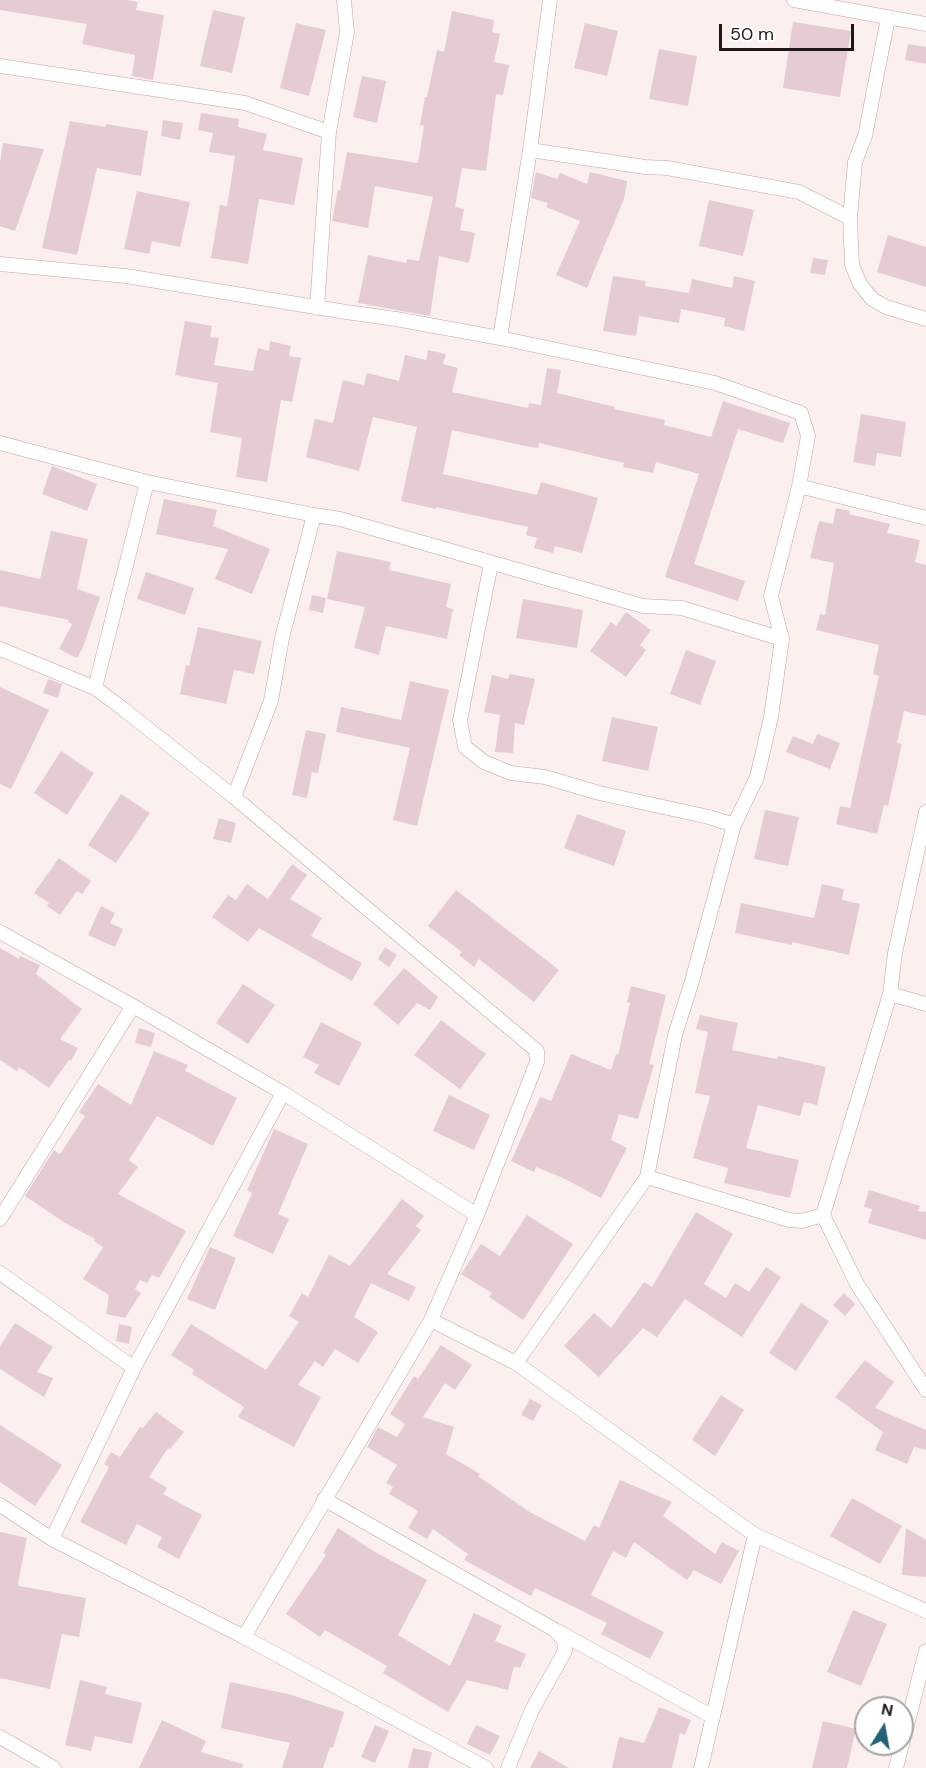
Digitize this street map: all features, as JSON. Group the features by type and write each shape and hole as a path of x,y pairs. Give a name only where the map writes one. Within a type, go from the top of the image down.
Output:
{"street":[{"path":"317,308 329,132 347,32 344,0"},
{"path":"500,338 530,150 550,0"},
{"path":"794,0 926,24"},
{"path":"888,18 865,136 855,162 850,218 852,265 860,284 872,299 886,307 926,319"},
{"path":"0,66 245,103 329,132"},
{"path":"530,150 645,167 667,168 800,192 850,218"},
{"path":"0,264 126,276 500,338 715,383 801,412 808,436 799,486 771,596 782,639 771,717 757,777 734,825 675,1035 647,1177 516,1363"},
{"path":"0,443 147,482 340,519 643,606 682,609 782,639"},
{"path":"94,688 147,482"},
{"path":"799,486 926,518"},
{"path":"234,797 271,701 282,638 314,515"},
{"path":"491,564 460,720 465,747 484,762 511,773 544,777 599,793 709,817 734,825"},
{"path":"0,649 94,688 122,708 234,797 537,1051 537,1062 477,1215 431,1320 244,1637"},
{"path":"926,812 895,953 890,994 824,1215 857,1284 926,1390"},
{"path":"0,932 283,1092 477,1215"},
{"path":"890,994 926,1004"},
{"path":"0,1219 133,1006"},
{"path":"52,1539 134,1368 283,1092"},
{"path":"647,1177 789,1220 802,1221 824,1215"},
{"path":"0,1273 134,1368"},
{"path":"431,1320 516,1363 755,1535 926,1611"},
{"path":"324,1499 713,1717"},
{"path":"0,1504 52,1539 244,1637 486,1768"},
{"path":"701,1768 755,1535"},
{"path":"508,1768 532,1710 565,1651 564,1640 555,1630"},
{"path":"896,1768 926,1651"},
{"path":"0,1737 54,1768"}],"building":[{"path":"0,0 127,0 138,2 136,10 164,15 153,80 132,76 135,55 82,44 87,24 0,10"},
{"path":"213,10 245,17 232,73 200,66"},
{"path":"452,11 494,20 492,32 500,34 494,62 509,65 503,95 496,94 486,171 462,168 455,207 464,209 460,230 475,233 469,263 439,256 430,316 358,303 368,255 406,263 407,259 419,261 433,197 375,186 368,228 332,221 347,152 418,163 424,126 420,125 425,97 427,97 437,50 444,52"},
{"path":"793,22 851,31 840,97 783,88"},
{"path":"296,23 326,30 309,96 280,88"},
{"path":"585,23 618,31 607,76 574,68"},
{"path":"908,44 926,47 926,64 905,60"},
{"path":"659,49 697,56 688,106 649,99"},
{"path":"362,76 386,81 377,123 353,117"},
{"path":"201,113 239,119 238,127 267,134 263,150 303,158 294,205 259,199 248,264 211,258 220,205 227,206 235,156 209,152 213,133 198,130"},
{"path":"163,120 183,123 180,140 161,136"},
{"path":"70,121 148,131 141,176 97,168 77,255 42,248"},
{"path":"3,143 44,149 15,231 0,226 0,162"},
{"path":"536,172 557,179 560,173 587,184 590,172 627,181 624,199 587,288 556,275 580,221 546,207 548,203 531,198"},
{"path":"137,191 190,202 180,247 152,241 149,254 124,249"},
{"path":"709,200 754,210 743,256 699,246"},
{"path":"888,235 926,247 926,287 877,272"},
{"path":"813,258 828,260 825,275 810,273"},
{"path":"613,276 646,281 645,286 689,293 692,279 732,288 734,276 755,281 744,331 724,326 725,318 681,309 679,323 639,316 636,336 603,331"},
{"path":"185,321 212,326 210,337 219,338 214,365 253,371 258,348 269,351 270,341 291,346 289,356 301,358 292,402 281,400 267,482 236,477 242,438 210,432 218,383 175,375"},
{"path":"428,350 446,354 443,364 458,368 452,392 528,408 529,403 541,405 547,368 561,370 557,393 665,420 664,425 711,437 723,401 790,423 783,443 738,429 694,564 745,581 738,601 665,577 699,474 656,462 653,473 623,467 624,463 539,443 538,448 452,430 443,474 537,495 541,482 598,498 582,553 555,546 553,553 534,548 537,538 526,535 528,527 401,501 417,427 373,417 359,471 306,457 315,419 333,423 343,380 364,385 367,373 399,381 405,355 426,360"},
{"path":"861,414 906,422 901,457 877,453 875,466 853,462"},
{"path":"52,466 97,484 87,511 42,494"},
{"path":"164,499 217,510 213,526 270,549 252,594 215,579 228,549 156,534"},
{"path":"836,508 850,511 849,514 890,524 887,533 920,540 915,562 926,565 926,716 904,711 897,743 902,744 888,806 884,805 877,834 836,824 840,806 850,808 879,676 873,674 879,645 816,630 820,614 825,615 834,563 810,558 819,521 833,524"},
{"path":"51,531 88,539 77,589 100,597 77,658 59,649 72,624 68,622 69,620 0,606 0,570 40,579"},
{"path":"337,551 391,562 389,570 451,584 446,607 453,609 447,639 386,626 379,655 354,648 365,607 327,599"},
{"path":"146,572 194,588 185,615 137,599"},
{"path":"312,595 326,598 323,613 309,610"},
{"path":"523,599 583,610 577,648 516,638"},
{"path":"626,612 651,630 640,645 646,650 626,677 590,651 611,622 616,626"},
{"path":"198,627 262,641 254,674 234,670 226,704 180,694"},
{"path":"686,650 716,661 700,705 670,694"},
{"path":"510,674 535,679 524,725 515,723 513,753 495,752 500,715 484,712 492,675 508,679"},
{"path":"48,679 62,684 58,698 43,693"},
{"path":"410,681 449,690 417,826 393,820 410,748 336,732 341,707 401,720"},
{"path":"0,687 49,710 11,789 0,784"},
{"path":"612,717 658,727 648,771 602,761"},
{"path":"306,730 326,734 318,773 312,772 307,798 292,795"},
{"path":"817,734 840,743 830,769 786,752 793,736 813,744"},
{"path":"61,751 94,773 67,815 34,793"},
{"path":"121,794 150,813 116,863 88,845"},
{"path":"765,810 799,817 788,866 754,859"},
{"path":"577,814 626,831 614,866 564,848"},
{"path":"219,818 236,823 231,843 213,839"},
{"path":"59,858 91,881 82,894 77,891 60,915 47,906 49,903 34,893"},
{"path":"292,864 307,875 290,899 322,918 311,936 362,963 352,981 259,928 248,942 212,917 228,895 236,900 247,884 268,899"},
{"path":"822,884 844,889 842,900 860,904 849,955 792,942 792,945 735,933 741,903 814,918"},
{"path":"456,890 559,970 534,1002 479,959 474,967 459,955 462,952 428,926"},
{"path":"101,906 115,913 110,923 123,929 115,947 88,935"},
{"path":"385,947 397,955 389,967 378,959"},
{"path":"0,948 19,959 20,956 40,965 36,974 82,1009 60,1039 78,1048 71,1061 69,1060 49,1088 19,1067 17,1071 0,1060"},
{"path":"404,968 438,997 430,1010 417,1003 398,1025 373,1004"},
{"path":"243,984 275,1005 248,1044 216,1023"},
{"path":"631,986 666,995 649,1064 654,1065 638,1119 619,1114 611,1140 627,1148 601,1198 563,1178 536,1167 534,1172 511,1161 540,1097 551,1101 571,1054 611,1070 616,1054 618,1055 630,1003 627,1002"},
{"path":"700,1015 738,1023 732,1050 777,1059 778,1056 826,1067 817,1105 804,1102 800,1116 758,1105 746,1148 799,1160 790,1198 724,1183 728,1168 693,1158 710,1096 695,1093 708,1032 696,1029"},
{"path":"441,1020 486,1054 460,1089 414,1055"},
{"path":"321,1022 362,1043 339,1086 314,1073 319,1065 303,1057"},
{"path":"139,1028 155,1033 151,1047 135,1043"},
{"path":"154,1051 188,1065 185,1071 237,1098 213,1146 157,1116 129,1160 138,1167 118,1194 186,1231 159,1278 152,1275 147,1283 140,1280 135,1289 141,1293 125,1318 106,1314 109,1295 83,1279 103,1247 94,1241 95,1239 65,1223 25,1196 54,1150 60,1154 85,1116 79,1112 98,1084 131,1105"},
{"path":"449,1095 490,1115 474,1150 433,1131"},
{"path":"274,1129 308,1144 278,1214 289,1219 273,1254 233,1236 252,1193 247,1190"},
{"path":"869,1190 920,1206 918,1211 926,1212 926,1240 868,1223 872,1209 864,1207"},
{"path":"402,1199 424,1216 416,1226 421,1230 387,1274 416,1287 409,1301 371,1283 354,1317 378,1332 358,1363 335,1349 323,1367 315,1361 298,1385 321,1397 294,1447 238,1417 244,1407 192,1374 194,1370 171,1355 191,1324 266,1370 299,1322 289,1316 302,1293 308,1297 329,1255 350,1266"},
{"path":"696,1212 733,1234 704,1284 726,1298 735,1283 749,1292 766,1267 781,1277 742,1337 685,1299 657,1337 643,1328 599,1377 564,1346 594,1313 611,1328 644,1282 652,1287"},
{"path":"527,1215 573,1244 523,1320 489,1297 492,1293 461,1274 481,1244 500,1256"},
{"path":"210,1247 236,1258 215,1310 187,1299"},
{"path":"844,1293 855,1304 845,1316 833,1305"},
{"path":"801,1303 829,1321 796,1371 769,1353"},
{"path":"15,1323 53,1347 37,1372 53,1378 44,1397 0,1369 0,1346"},
{"path":"119,1324 132,1327 129,1344 116,1341"},
{"path":"441,1345 472,1365 455,1390 445,1383 423,1417 454,1427 446,1454 480,1474 478,1476 528,1511 585,1541 594,1525 599,1528 620,1480 672,1502 663,1516 715,1554 722,1542 739,1551 721,1584 694,1570 687,1580 634,1542 626,1558 613,1551 591,1595 664,1632 650,1659 601,1634 607,1623 535,1588 531,1596 464,1560 468,1554 433,1529 427,1539 408,1528 418,1511 389,1494 393,1487 386,1483 397,1465 367,1447 378,1427 397,1437 405,1424 390,1414 414,1376 418,1379"},
{"path":"865,1360 894,1382 875,1408 926,1430 926,1450 914,1447 907,1464 875,1450 883,1432 835,1397"},
{"path":"721,1395 744,1410 715,1456 692,1440"},
{"path":"530,1399 542,1405 533,1421 521,1415"},
{"path":"156,1412 184,1432 170,1449 168,1448 149,1477 167,1488 163,1494 202,1515 179,1559 157,1547 162,1537 137,1524 126,1545 80,1522 109,1467 104,1464 111,1452 120,1457 140,1427 143,1428"},
{"path":"0,1425 62,1465 35,1506 0,1482"},
{"path":"852,1498 902,1526 880,1564 830,1536"},
{"path":"338,1528 375,1552 427,1580 398,1635 450,1666 474,1613 502,1626 495,1641 526,1654 520,1668 514,1666 508,1690 467,1680 448,1712 383,1673 387,1666 325,1630 320,1637 286,1614 326,1555 323,1553"},
{"path":"906,1528 926,1540 926,1577 902,1575"},
{"path":"0,1532 27,1538 19,1586 86,1598 79,1637 62,1634 50,1689 0,1678"},
{"path":"853,1610 887,1624 861,1686 827,1672"},
{"path":"80,1680 107,1687 105,1694 142,1703 132,1744 95,1736 91,1751 65,1745"},
{"path":"230,1682 288,1694 344,1712 333,1748 330,1747 323,1768 282,1768 290,1743 221,1728"},
{"path":"659,1707 691,1720 685,1735 680,1733 672,1768 612,1768 619,1737 644,1743"},
{"path":"162,1720 206,1741 201,1752 243,1764 242,1768 139,1768"},
{"path":"823,1721 854,1729 847,1768 812,1768"},
{"path":"375,1725 389,1731 375,1763 361,1757"},
{"path":"476,1725 500,1736 490,1755 467,1744"},
{"path":"413,1748 432,1752 428,1768 408,1768"},
{"path":"539,1751 569,1768 530,1768"}]}
